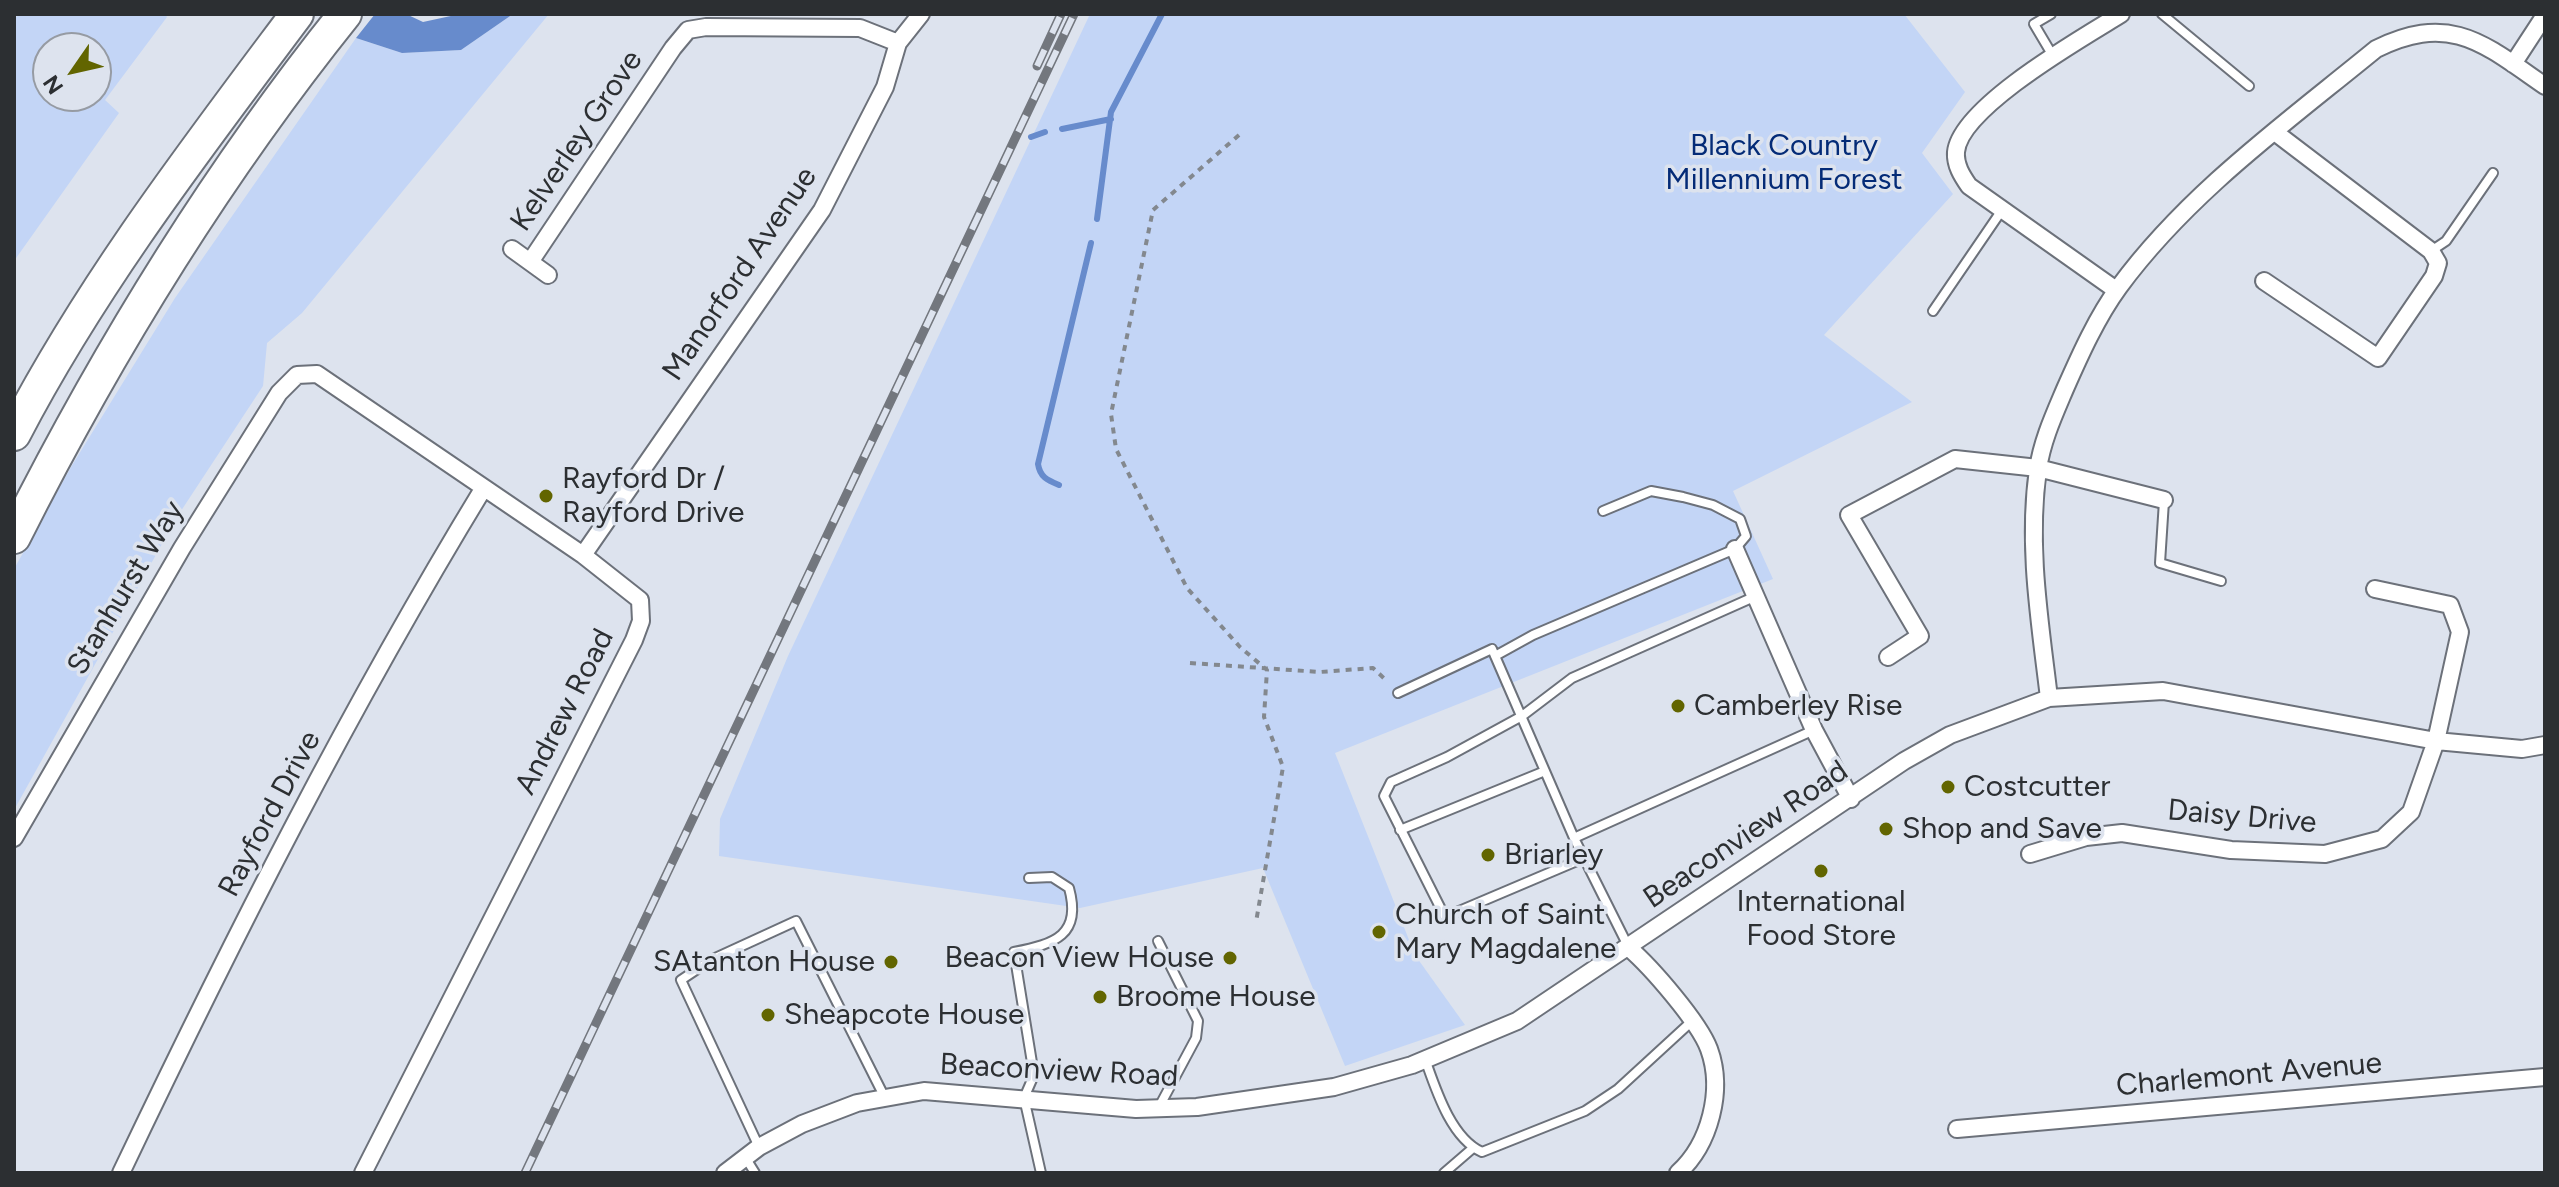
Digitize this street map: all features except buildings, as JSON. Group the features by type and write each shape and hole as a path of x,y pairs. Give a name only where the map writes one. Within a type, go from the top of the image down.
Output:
{"highway":[{"path":"14,434 159,198 297,14"},
{"path":"14,537 78,410 195,218 337,23"}],"street":[{"name":"Manorford Avenue","path":"583,555 822,210 885,87 898,43 921,14"},
{"path":"2116,290 1969,186 1957,164 1956,149 1965,130 2006,90 2053,56 2121,14"},
{"path":"2513,64 2545,15"},
{"name":"Kelverley Grove","path":"530,262 688,30 706,27 860,28 898,43"},
{"path":"2049,698 2032,538 2038,468 2045,436 2075,367 2116,290 2200,195 2376,49 2422,31 2458,34 2513,64 2545,86"},
{"path":"2264,281 2378,358 2434,276 2438,263 2431,251 2276,133"},
{"name":"Kelverley Grove","path":"512,249 548,275"},
{"name":"Andrew Road","path":"297,375 317,374 583,555 640,600 641,621 363,1173"},
{"name":"Stanhurst Way","path":"14,838 182,548 279,393 297,375"},
{"path":"1888,657 1920,636 1849,515 1955,459 2038,468 2164,500"},
{"name":"Rayford Drive","path":"121,1173 219,967 437,564 483,489"},
{"path":"1735,549 1814,730 1851,799"},
{"name":"Daisy Drive","path":"2030,854 2086,837 2122,833 2231,850 2325,854 2382,839 2411,812 2436,741 2460,632 2450,605 2375,589"},
{"name":"Beaconview Road","path":"725,1173 759,1147 802,1124 857,1103 924,1091 1159,1108 1261,1100 1334,1087 1425,1059 1517,1021 1904,761 1950,735 2049,698 2163,691 2436,741 2522,749 2545,745"},
{"path":"1629,948 1652,967 1709,1048 1715,1095 1708,1130 1689,1163 1678,1173"},
{"name":"Charlemont Avenue","path":"1957,1129 2545,1077"}],"lane":[{"path":"2051,14 2034,24 2053,56"},
{"path":"2162,14 2249,86"},
{"path":"2431,251 2446,241 2493,173"},
{"path":"1933,311 2003,210"},
{"path":"1495,656 1533,635 1735,549 1746,536 1740,519 1713,505 1651,491 1603,511"},
{"path":"2164,500 2160,563 2221,581"},
{"path":"1584,858 1445,917 1384,796 1391,782 1447,757 1522,716 1572,678 1756,596"},
{"path":"1398,693 1492,649 1574,838 1629,948"},
{"path":"1574,838 1814,730"},
{"path":"1400,830 1545,771"},
{"path":"1029,878 1052,877 1069,888 1076,911 1071,927 1053,941 1014,952 1034,1075 1024,1098 1041,1173"},
{"path":"759,1147 681,980 711,960 796,921 885,1098"},
{"path":"1158,941 1198,1021 1196,1038 1159,1108"},
{"path":"1425,1059 1438,1095 1473,1148 1482,1152 1585,1111 1618,1089 1691,1022"},
{"path":"1444,1173 1473,1148"},
{"path":"745,1157 755,1173"}],"path":[{"path":"1239,135 1153,210 1111,414 1116,449 1187,588 1240,647 1267,670"},
{"path":"1190,663 1267,670 1373,668 1398,693"},
{"path":"1256,922 1283,767 1264,717 1267,670"}],"green space":[{"path":"21,14 165,14 167,17 112,91 112,32 32,32 32,112 112,112 112,106 119,113 14,261 14,18"},
{"path":"513,14 549,14 302,313 267,343 263,386 177,517 14,810 14,569 71,467 175,298 356,38 402,53 461,50"},
{"name":"Black Country Millennium Forest","path":"1090,14 1904,14 1965,92 1922,153 1953,194 1824,335 1912,402 1733,491 1773,579 1335,753 1415,955 1465,1025 1345,1066 1263,868 1080,908 719,856 720,819 788,656"}],"water":[{"path":"375,14 406,14 423,22 460,14 513,14 461,50 402,53 356,38"}],"waterway":[{"path":"1097,219 1111,112 1162,14"},
{"path":"1062,129 1111,119"},
{"path":"1031,137 1045,132"},
{"path":"1059,485 1045,478 1038,464 1091,243"}],"railway":[{"path":"1037,66 1061,14"},
{"path":"525,1173 1074,14"}],"place":[{"name":"Rayford Dr / Rayford Drive","path":"546,496"},
{"name":"Camberley Rise","path":"1678,706"},
{"name":"Costcutter","path":"1948,787"},
{"name":"Shop and Save","path":"1886,829"},
{"name":"Briarley","path":"1488,855"},
{"name":"International Food Store","path":"1821,871"},
{"name":"Church of Saint Mary Magdalene","path":"1379,932"},
{"name":"Beacon View House","path":"1230,958"},
{"name":"SAtanton House","path":"891,962"},
{"name":"Broome House","path":"1100,997"},
{"name":"Sheapcote House","path":"768,1015"}]}
